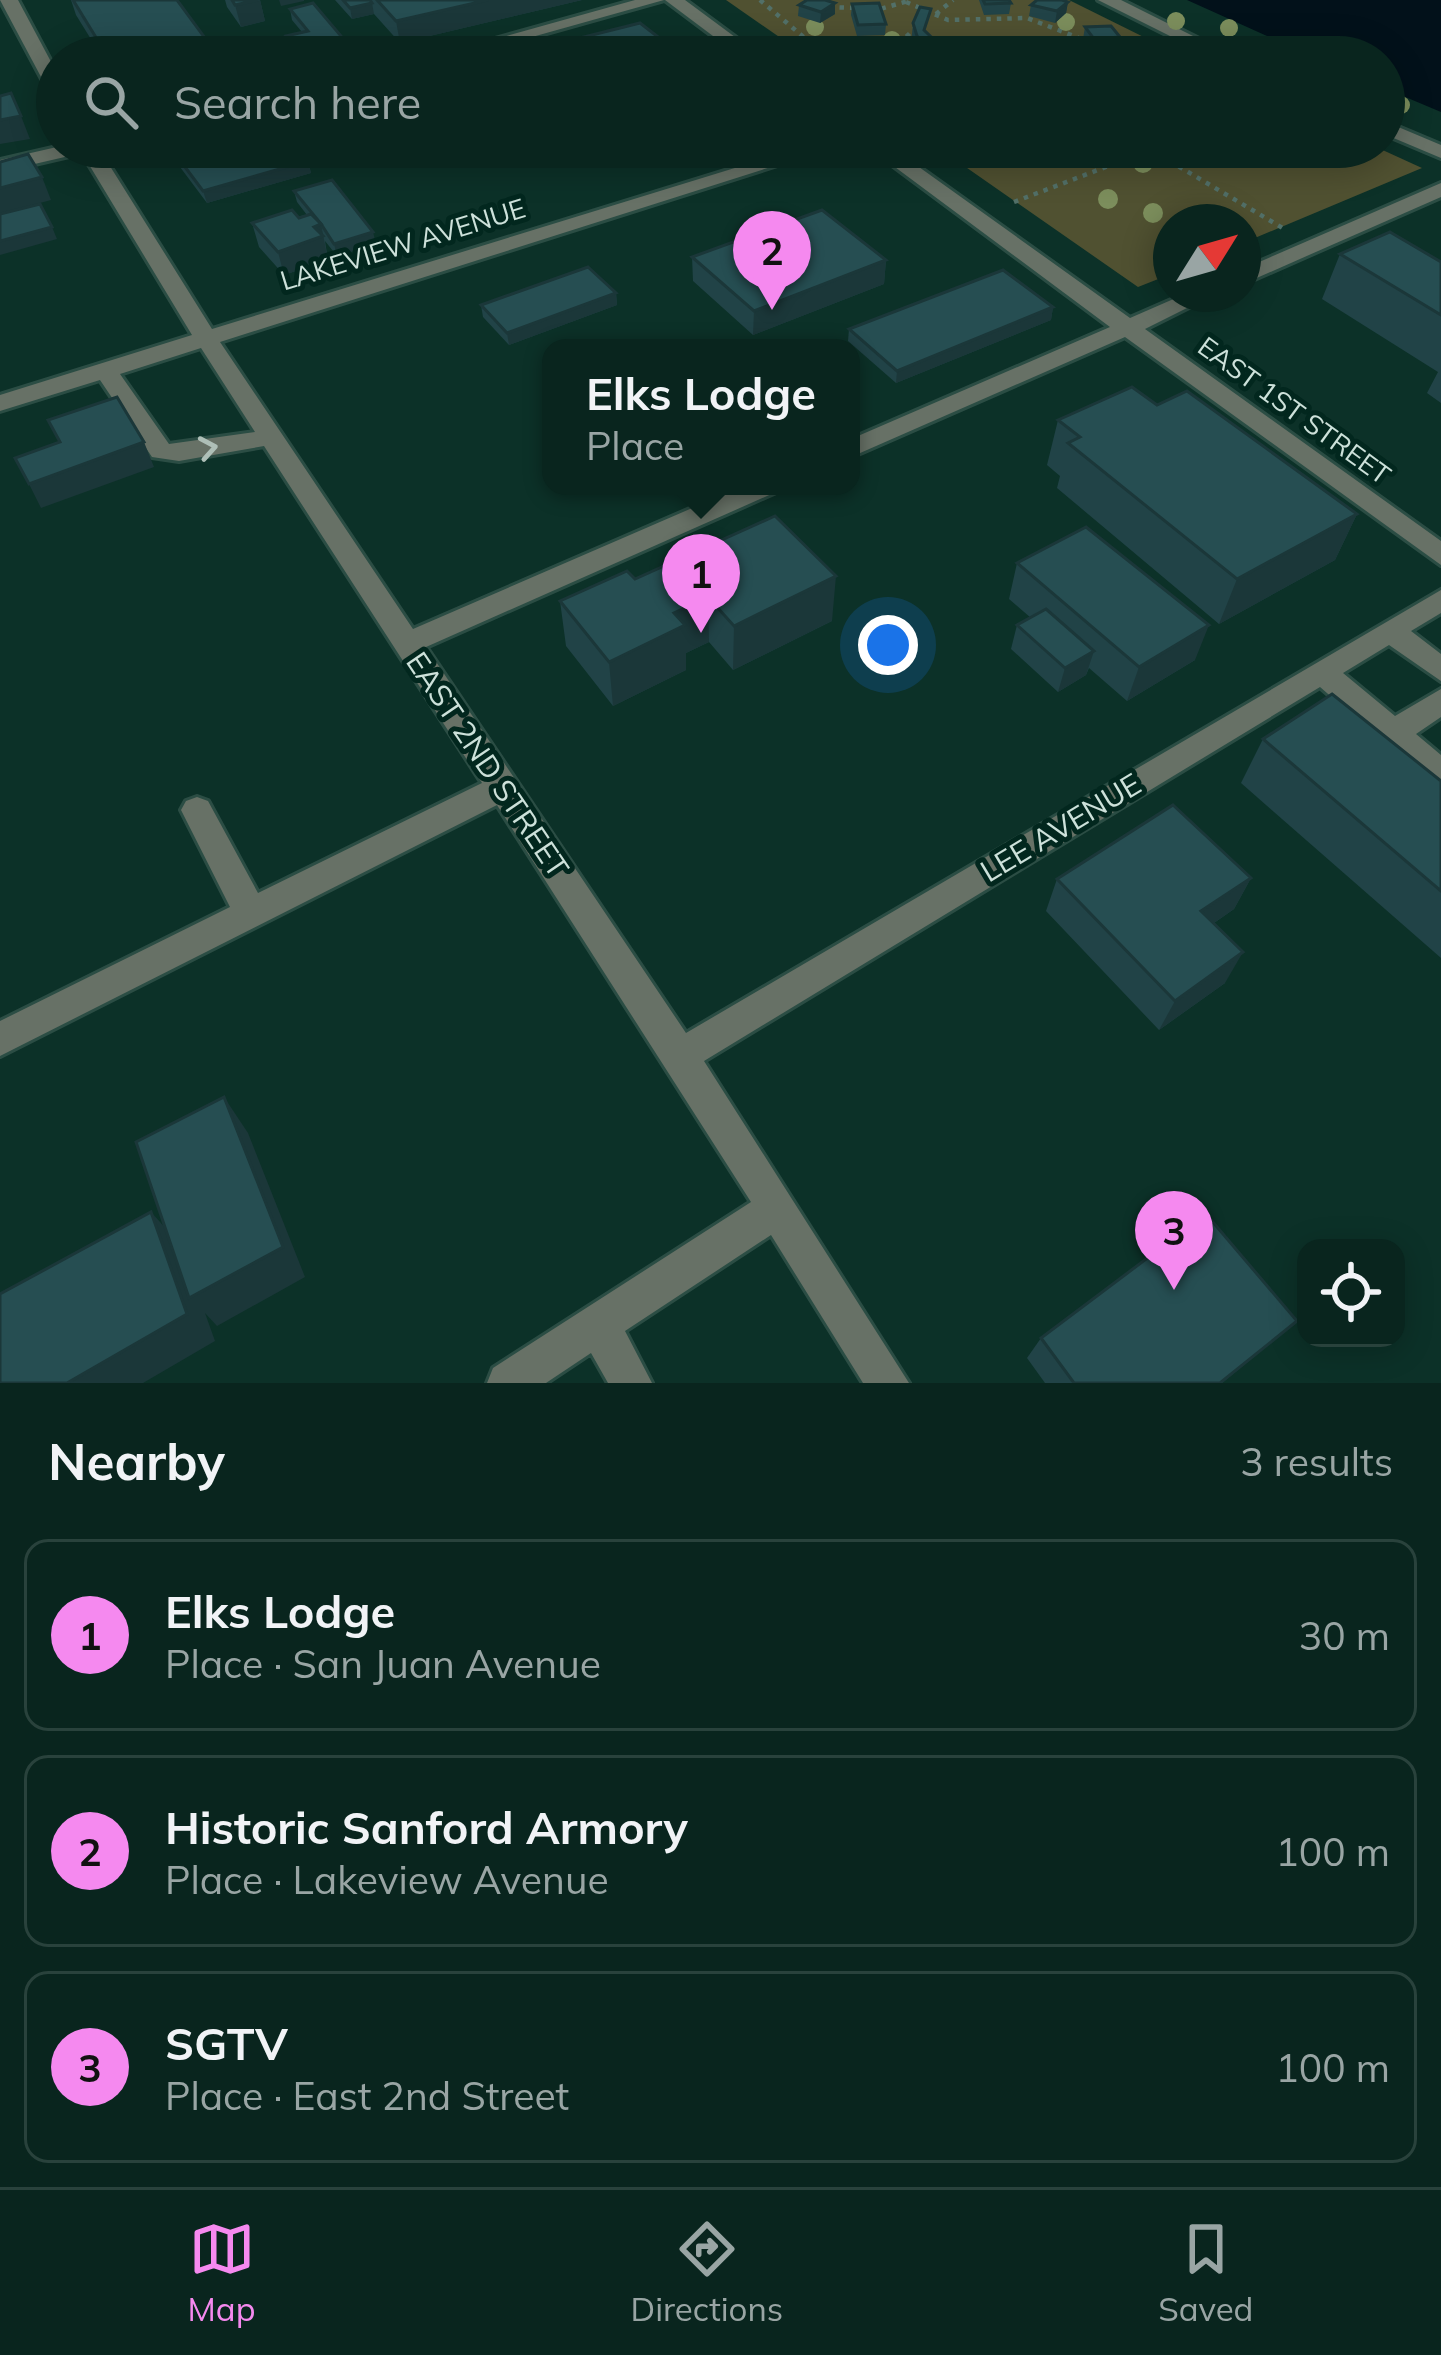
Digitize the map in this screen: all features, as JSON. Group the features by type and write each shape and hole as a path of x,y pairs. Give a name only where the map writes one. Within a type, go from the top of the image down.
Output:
{"street":[{"path":"9,0 36,51"},
{"path":"519,36 655,0"},
{"path":"674,0 724,36"},
{"path":"1107,0 1182,36"},
{"path":"1405,136 1441,152"},
{"path":"0,166 36,158"},
{"name":"EAST 2ND STREET","path":"99,168 205,338 680,1056 888,1383"},
{"name":"LAKEVIEW AVENUE","path":"0,403 756,168"},
{"name":"EAST 1ST STREET","path":"907,168 1441,555"},
{"path":"1261,269 1441,189"},
{"path":"860,445 1164,312"},
{"path":"105,369 161,451 179,453 270,437"},
{"path":"406,644 746,495"},
{"path":"1412,533 1441,518"},
{"name":"LEE AVENUE","path":"680,1056 1441,600"},
{"path":"1390,630 1441,670"},
{"path":"1321,671 1441,773"},
{"path":"1394,733 1441,701"},
{"path":"0,1040 502,787"},
{"path":"197,810 251,913"},
{"path":"508,1383 776,1209"},
{"path":"598,1324 631,1383"}],"path":[{"path":"760,0 802,36"},
{"path":"906,36 953,0"},
{"path":"818,4 864,11 908,1 948,20 1006,16 1046,23 1075,36"},
{"path":"1014,202 1103,168"},
{"path":"1181,168 1286,230"}],"green space":[{"path":"726,0 1069,0 1142,36 778,36"},
{"path":"1405,160 1422,168 1261,235 1261,204 1153,204 1153,281 1138,287 967,168 1405,168"}],"shaded area":[{"path":"1187,0 1441,0 1441,112 1405,97 1405,36 1267,36"}],"building":[{"path":"73,0 177,0 204,36 95,36"},
{"path":"343,0 370,0 372,3 350,8"},
{"path":"377,0 488,0 396,21"},
{"path":"807,0 835,3 821,12 799,5"},
{"path":"983,0 1009,0 1011,3 985,4"},
{"path":"1037,0 1068,2 1057,11 1031,5"},
{"path":"313,3 341,36 286,36 308,31 290,9"},
{"path":"879,3 886,24 858,25 852,4"},
{"path":"920,7 931,9 924,30 930,36 917,36 913,23"},
{"path":"640,23 657,36 588,36"},
{"path":"1111,26 1119,36 1092,36 1085,27"},
{"path":"11,93 21,116 0,120 0,96"},
{"path":"28,154 42,177 0,188 0,162"},
{"path":"186,168 284,168 203,191"},
{"path":"332,180 373,232 334,244 294,191"},
{"path":"40,204 52,227 0,241 0,214"},
{"path":"292,210 299,218 311,214 321,224 314,227 323,236 278,252 252,223"},
{"path":"822,210 886,260 754,311 692,257"},
{"path":"1390,232 1441,262 1441,315 1340,254"},
{"path":"588,267 616,293 507,333 481,305"},
{"path":"1003,270 1053,307 897,371 849,329"},
{"path":"1132,387 1157,405 1187,391 1357,514 1237,579 1068,443 1080,437 1058,420"},
{"path":"117,397 144,442 29,484 15,458 60,442 48,420"},
{"path":"775,516 836,576 734,626 708,597 674,613 685,625 609,662 560,601 627,571 635,579"},
{"path":"1086,527 1209,625 1139,667 1017,563"},
{"path":"1046,609 1094,651 1065,668 1017,625"},
{"path":"1332,694 1441,781 1441,891 1263,739"},
{"path":"1173,805 1251,878 1201,911 1243,952 1175,1001 1057,879"},
{"path":"224,1097 283,1247 189,1298 136,1142"},
{"path":"151,1212 187,1314 67,1383 0,1383 0,1294"},
{"path":"1206,1214 1297,1321 1220,1383 1074,1383 1041,1338"}],"place":[{"name":"Historic Sanford Armory","path":"772,310"},
{"name":"Elks Lodge","path":"701,633"},
{"name":"SGTV","path":"1174,1290"}]}
